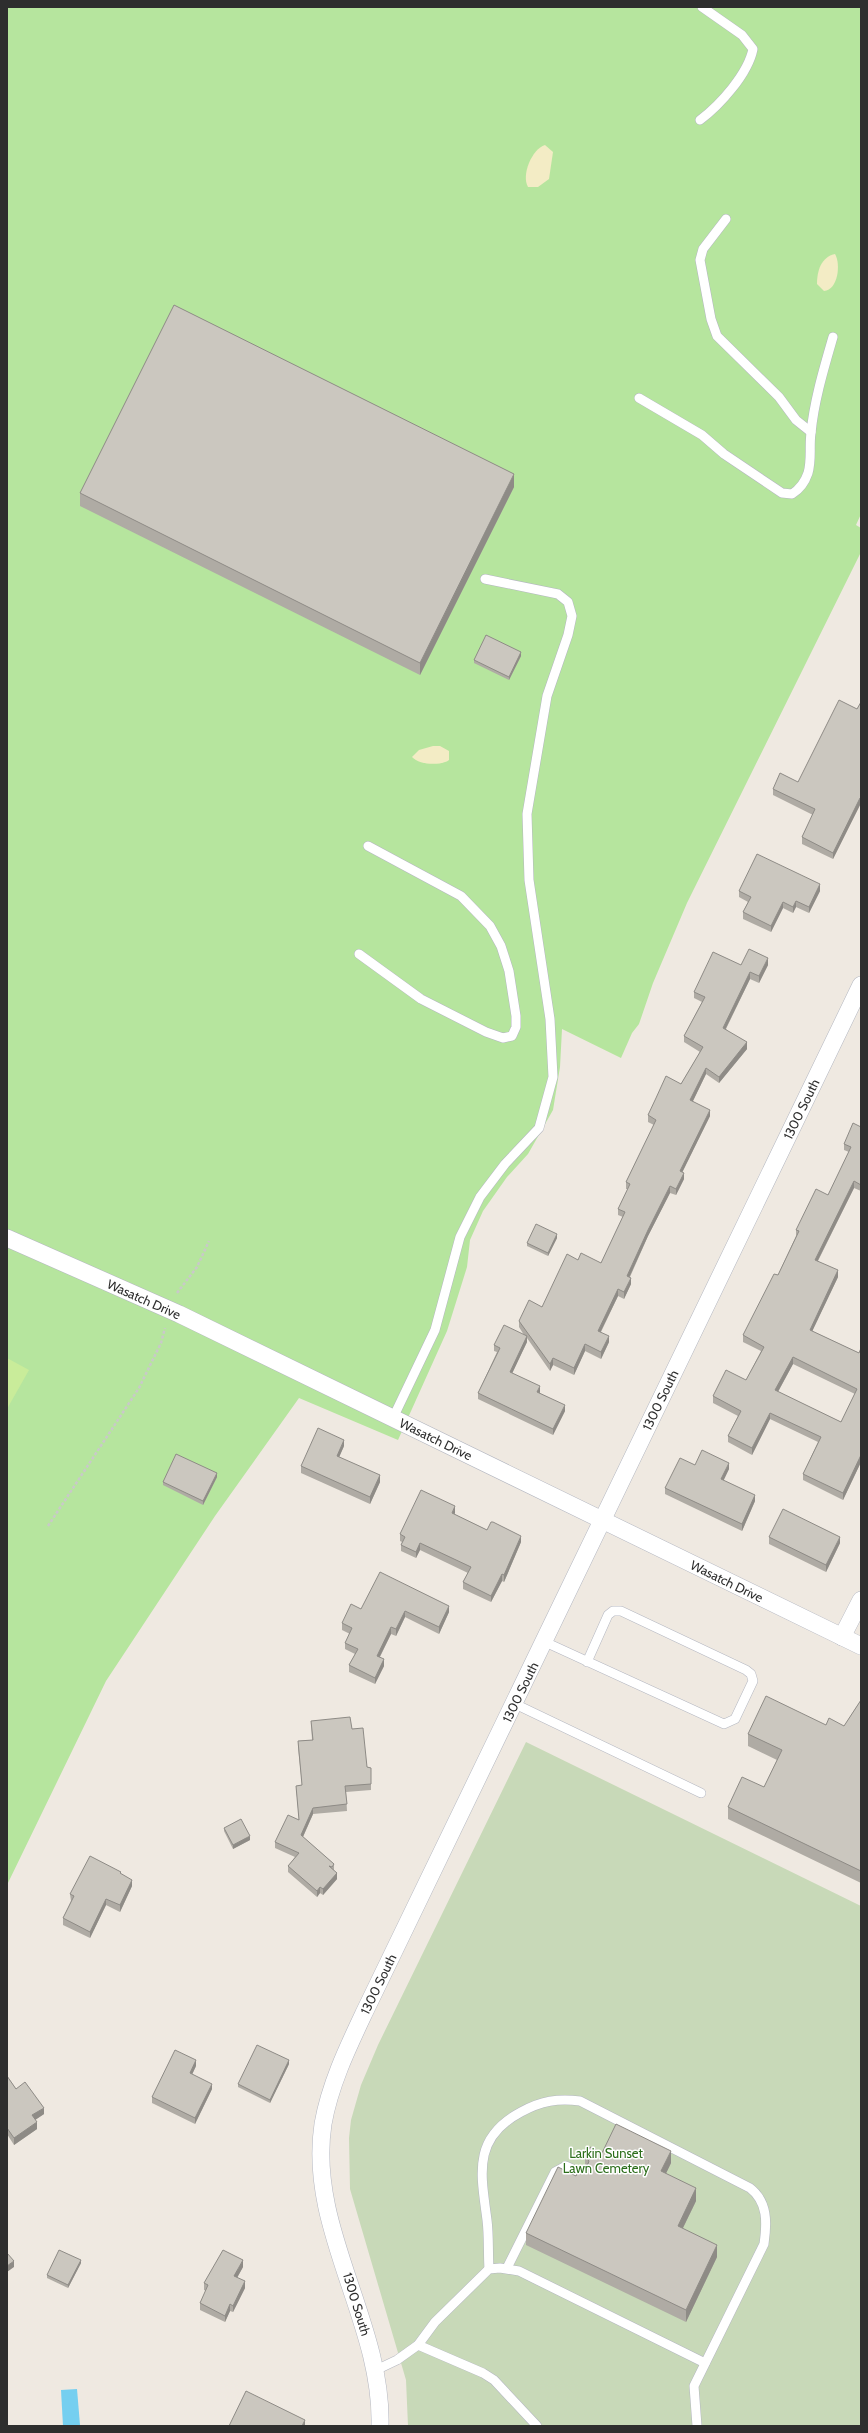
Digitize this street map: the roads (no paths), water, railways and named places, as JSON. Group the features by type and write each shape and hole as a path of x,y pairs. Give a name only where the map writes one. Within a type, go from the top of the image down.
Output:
{"street":[{"name":"1300 South","path":"380,2426 380,2402 376,2370 327,2202 322,2170 325,2119 335,2076 861,985"},
{"name":"Wasatch Drive","path":"7,1238 179,1314 861,1646"},
{"path":"842,1637 861,1600"}],"lane":[{"path":"700,120 727,94 751,60 753,49 742,35 702,7"},
{"path":"726,219 703,249 700,260 713,325 717,336 779,397 796,420 811,432"},
{"path":"639,398 702,435 724,454 782,493 792,494 803,484 811,459 811,432 820,381 832,337"},
{"path":"393,1418 435,1330 460,1237 480,1197 505,1164 539,1128 553,1077 550,1019 529,880 527,814 547,696 568,635 572,616 568,602 558,594 485,579"},
{"path":"359,954 421,999 486,1032 503,1038 512,1036 516,1027 510,979 501,946 490,926 461,896 368,846"},
{"path":"544,1642 587,1662 724,1724 735,1719 753,1681 751,1674 746,1670 621,1611 613,1611 608,1615 587,1662"},
{"path":"515,1704 701,1793"},
{"path":"489,2269 487,2222 480,2173 487,2146 504,2124 529,2107 555,2099 580,2101 750,2188 761,2199 766,2218 764,2244 694,2386 697,2426"},
{"path":"507,2268 555,2172 566,2166 583,2174"},
{"path":"376,2370 397,2360 418,2345 439,2318 489,2269 507,2268 519,2271 705,2363"},
{"path":"418,2345 483,2373 494,2380 537,2426"}],"water":[{"path":"77,2389 80,2425 63,2426 61,2390"}],"park label":[{"name":"Larkin Sunset Lawn Cemetery","path":"606,2160"}]}
